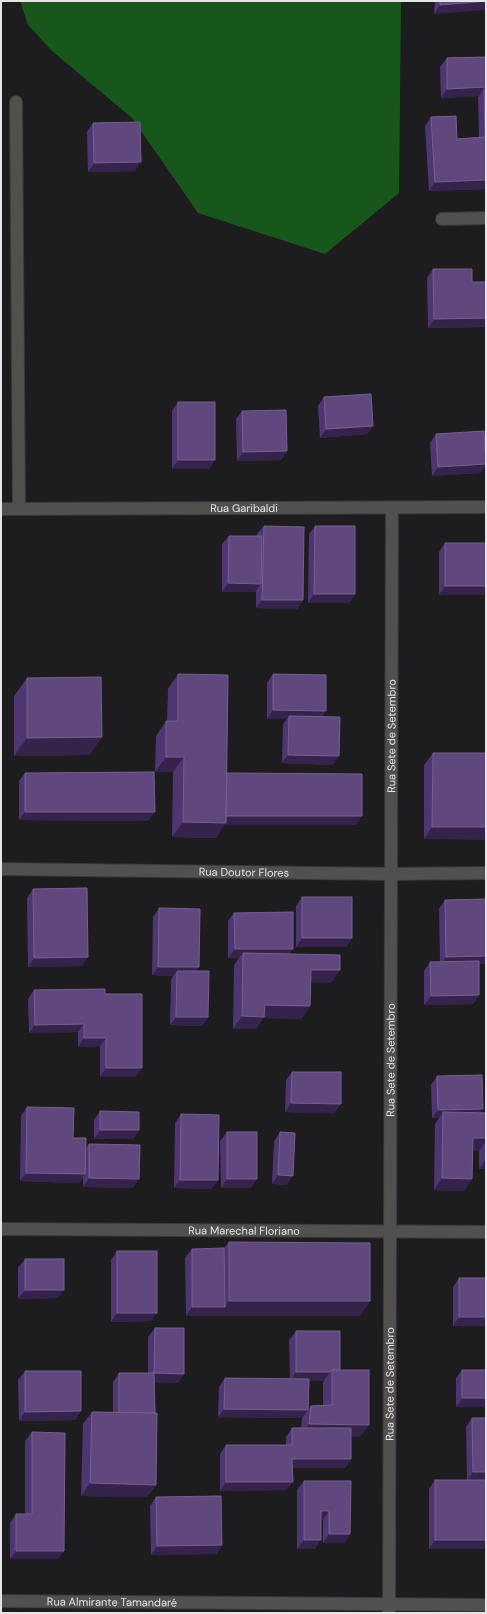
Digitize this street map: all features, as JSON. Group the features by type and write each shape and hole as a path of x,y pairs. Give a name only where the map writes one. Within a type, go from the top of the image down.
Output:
{"street":[{"path":"16,102 19,509"},
{"path":"442,219 486,218"},
{"name":"Rua Garibaldi","path":"1,509 486,507"},
{"name":"Rua Sete de Setembro","path":"388,1609 392,508"},
{"name":"Rua Doutor Flores","path":"1,869 390,874 486,873"},
{"name":"Rua Marechal Floriano","path":"1,1229 486,1232"},
{"name":"Rua Almirante Tamandaré","path":"1,1601 388,1609 486,1605"}],"green space":[{"path":"20,1 401,1 399,193 325,254 198,213 132,118 52,51 28,25"}],"building":[{"path":"440,1 486,1 440,5"},
{"path":"486,57 486,87 447,89 447,58"},
{"path":"486,88 486,180 435,182 431,117 456,116 457,139 485,137 484,89"},
{"path":"140,122 141,162 94,163 93,123"},
{"path":"433,269 472,269 472,282 486,282 486,318 434,319"},
{"path":"371,394 373,426 326,429 324,397"},
{"path":"178,402 215,402 215,460 178,460"},
{"path":"286,410 287,451 243,452 242,411"},
{"path":"484,431 486,464 438,467 436,434"},
{"path":"264,526 304,527 303,600 262,600"},
{"path":"315,526 355,526 355,594 314,594"},
{"path":"229,536 262,536 261,584 228,583"},
{"path":"445,543 486,543 486,586 445,586"},
{"path":"178,674 228,675 226,823 183,822 184,757 166,757 166,721 178,721"},
{"path":"273,674 326,675 326,711 273,710"},
{"path":"101,677 102,737 27,738 27,678"},
{"path":"289,716 340,717 339,756 288,755"},
{"path":"433,753 486,753 486,827 432,827"},
{"path":"154,772 155,812 25,812 25,773"},
{"path":"227,773 362,774 362,816 226,816"},
{"path":"87,888 88,957 34,958 33,889"},
{"path":"302,897 352,897 352,938 302,938"},
{"path":"486,899 486,956 446,957 445,900"},
{"path":"159,908 200,909 199,967 158,967"},
{"path":"293,912 293,949 235,949 234,913"},
{"path":"243,953 340,955 340,970 311,970 310,1006 265,1005 264,1017 242,1016"},
{"path":"479,961 479,995 431,996 430,962"},
{"path":"177,971 209,971 208,1017 176,1017"},
{"path":"105,989 105,994 142,994 142,1068 106,1068 106,1038 84,1038 84,1024 35,1025 34,990"},
{"path":"292,1072 341,1072 341,1104 291,1103"},
{"path":"482,1075 483,1109 438,1110 437,1076"},
{"path":"27,1107 74,1108 73,1138 86,1138 85,1174 26,1173"},
{"path":"100,1111 139,1112 139,1130 100,1130"},
{"path":"443,1112 486,1113 486,1138 473,1138 472,1179 442,1178"},
{"path":"181,1114 219,1115 218,1180 180,1180"},
{"path":"227,1132 257,1132 257,1179 227,1179"},
{"path":"280,1132 295,1133 293,1176 278,1175"},
{"path":"89,1144 140,1145 139,1179 89,1178"},
{"path":"229,1242 370,1243 370,1301 229,1301"},
{"path":"224,1248 225,1307 192,1307 192,1249"},
{"path":"117,1251 157,1251 157,1313 117,1313"},
{"path":"25,1259 64,1259 64,1290 25,1290"},
{"path":"459,1278 486,1278 486,1317 459,1317"},
{"path":"155,1328 184,1328 184,1374 154,1373"},
{"path":"296,1331 340,1331 340,1370 332,1370 330,1372 296,1372"},
{"path":"332,1370 369,1370 369,1425 309,1424 311,1406 332,1405"},
{"path":"462,1370 486,1370 486,1398 462,1398"},
{"path":"25,1371 81,1371 81,1411 25,1412"},
{"path":"119,1373 154,1373 155,1413 119,1413"},
{"path":"225,1378 309,1379 308,1410 224,1409"},
{"path":"92,1412 157,1413 156,1485 90,1483"},
{"path":"472,1418 486,1418 486,1472 473,1472"},
{"path":"292,1428 351,1428 351,1459 292,1459 293,1482 226,1482 226,1445 292,1445"},
{"path":"32,1432 65,1433 64,1551 16,1551 16,1514 32,1514"},
{"path":"435,1480 486,1480 486,1540 435,1540"},
{"path":"304,1481 351,1481 350,1534 329,1534 329,1511 321,1511 321,1540 304,1540"},
{"path":"221,1496 222,1545 157,1546 156,1497"}]}
